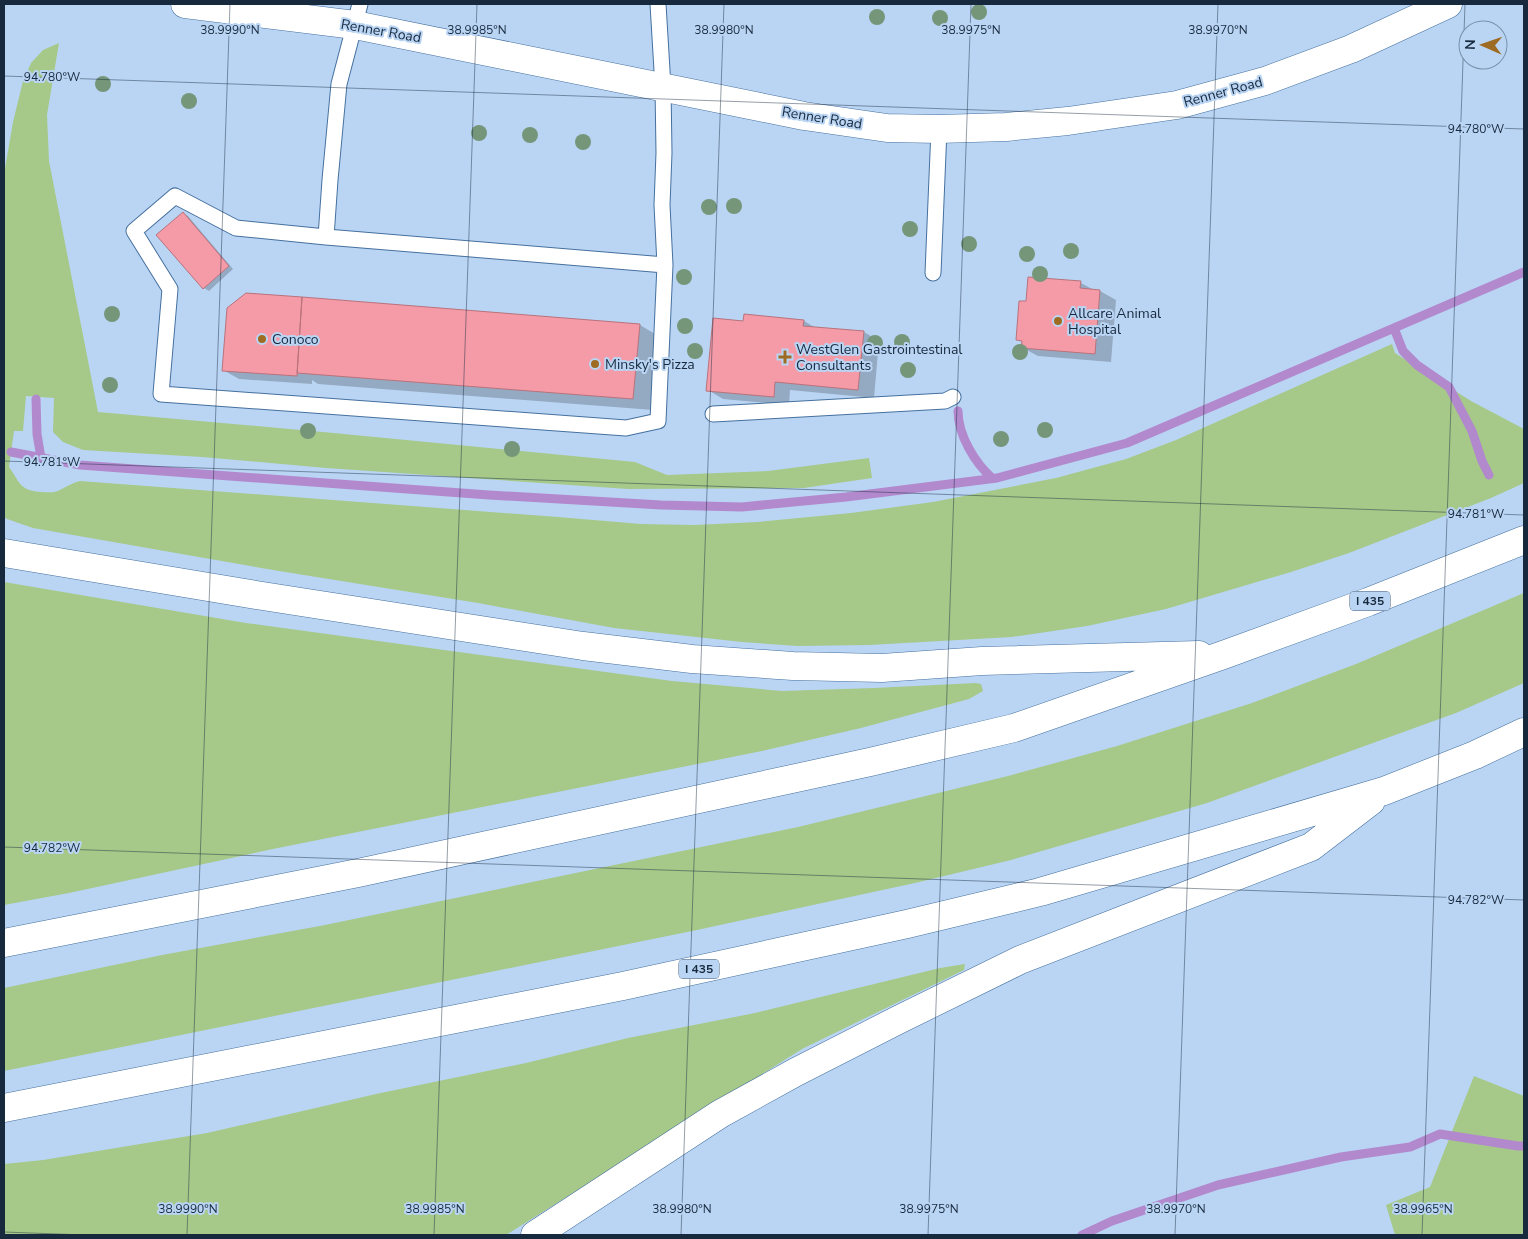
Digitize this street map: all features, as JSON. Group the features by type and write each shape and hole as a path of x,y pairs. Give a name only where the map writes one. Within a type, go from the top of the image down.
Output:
{"main road":[{"name":"Renner Road","path":"186,4 357,14 664,88 804,116 887,128 939,129 1006,127 1068,121 1177,105 1283,75 1352,49 1448,4"},
{"name":"I 435","path":"4,942 358,873 860,764 1014,728 1368,602 1519,543"},
{"path":"4,553 247,594 564,643 692,659 793,666 882,668 982,661 1226,654"},
{"name":"I 435","path":"4,1108 623,986 907,924 1040,892 1384,791 1524,732"},
{"path":"535,1235 720,1114 796,1072 1020,960 1311,847 1384,791"}],"lane":[{"path":"658,4 664,88 662,205 665,265 658,422 626,428 161,394 170,289 134,231 175,196 236,228 665,265"},
{"path":"326,237 339,84 357,14"},
{"path":"933,273 939,129"},
{"path":"713,414 946,401 952,397"}],"green space":[{"path":"59,43 47,115 49,161 98,412 635,462 667,475 768,471 869,458 872,478 804,488 628,489 326,468 202,457 83,450 63,442 53,432 54,398 26,396 23,431 14,431 9,467 21,485 29,490 54,492 80,481 641,524 694,525 758,522 851,513 933,502 1056,478 1126,459 1176,440 1392,344 1395,353 1471,401 1524,429 1524,483 1491,498 1349,553 1166,609 1087,626 1012,637 869,645 797,646 614,628 478,603 279,571 33,528 4,517 4,174 13,122 23,81 31,63 43,50"},
{"path":"4,582 246,623 672,681 782,691 976,683 981,684 983,691 969,699 861,728 762,751 4,905"},
{"path":"1524,593 1524,683 1456,713 1207,803 1011,860 915,883 697,930 4,1071 4,988 162,955 320,926 798,827 1008,776 1117,746 1252,703 1356,664"},
{"path":"965,964 964,970 802,1049 506,1235 4,1235 4,1164 43,1160 207,1133 376,1094 526,1063 628,1038 755,1013 940,968"},
{"path":"1474,1076 1524,1096 1524,1235 1395,1235 1386,1205 1430,1187"}],"building":[{"path":"183,212 229,266 203,289 156,235"},
{"name":"Allcare Animal Hospital","path":"1028,277 1081,281 1080,288 1100,290 1095,354 1021,348 1022,341 1016,340 1019,301 1026,301"},
{"name":"Conoco","path":"246,293 302,297 297,376 222,371 227,308"},
{"path":"302,297 640,324 633,399 297,373"},
{"name":"WestGlen Gastrointestinal Consultants","path":"744,314 804,320 803,326 864,331 858,390 775,382 774,397 706,391 713,318 743,321"}],"waterway":[{"path":"11,452 80,465 489,495 661,505 742,507 846,497 997,478 1127,443 1524,272"},
{"path":"1394,328 1403,351 1417,365 1449,387 1472,431 1489,475"},
{"path":"36,399 37,434 41,458"},
{"path":"958,411 964,439 974,457 992,478"},
{"path":"1082,1235 1112,1221 1218,1185 1341,1157 1410,1147 1440,1134 1524,1146"}],"place":[{"name":"Allcare Animal Hospital","path":"1058,321"},
{"name":"Conoco","path":"262,339"},
{"name":"WestGlen Gastrointestinal Consultants","path":"785,357"},
{"name":"Minsky's Pizza","path":"595,364"}]}
